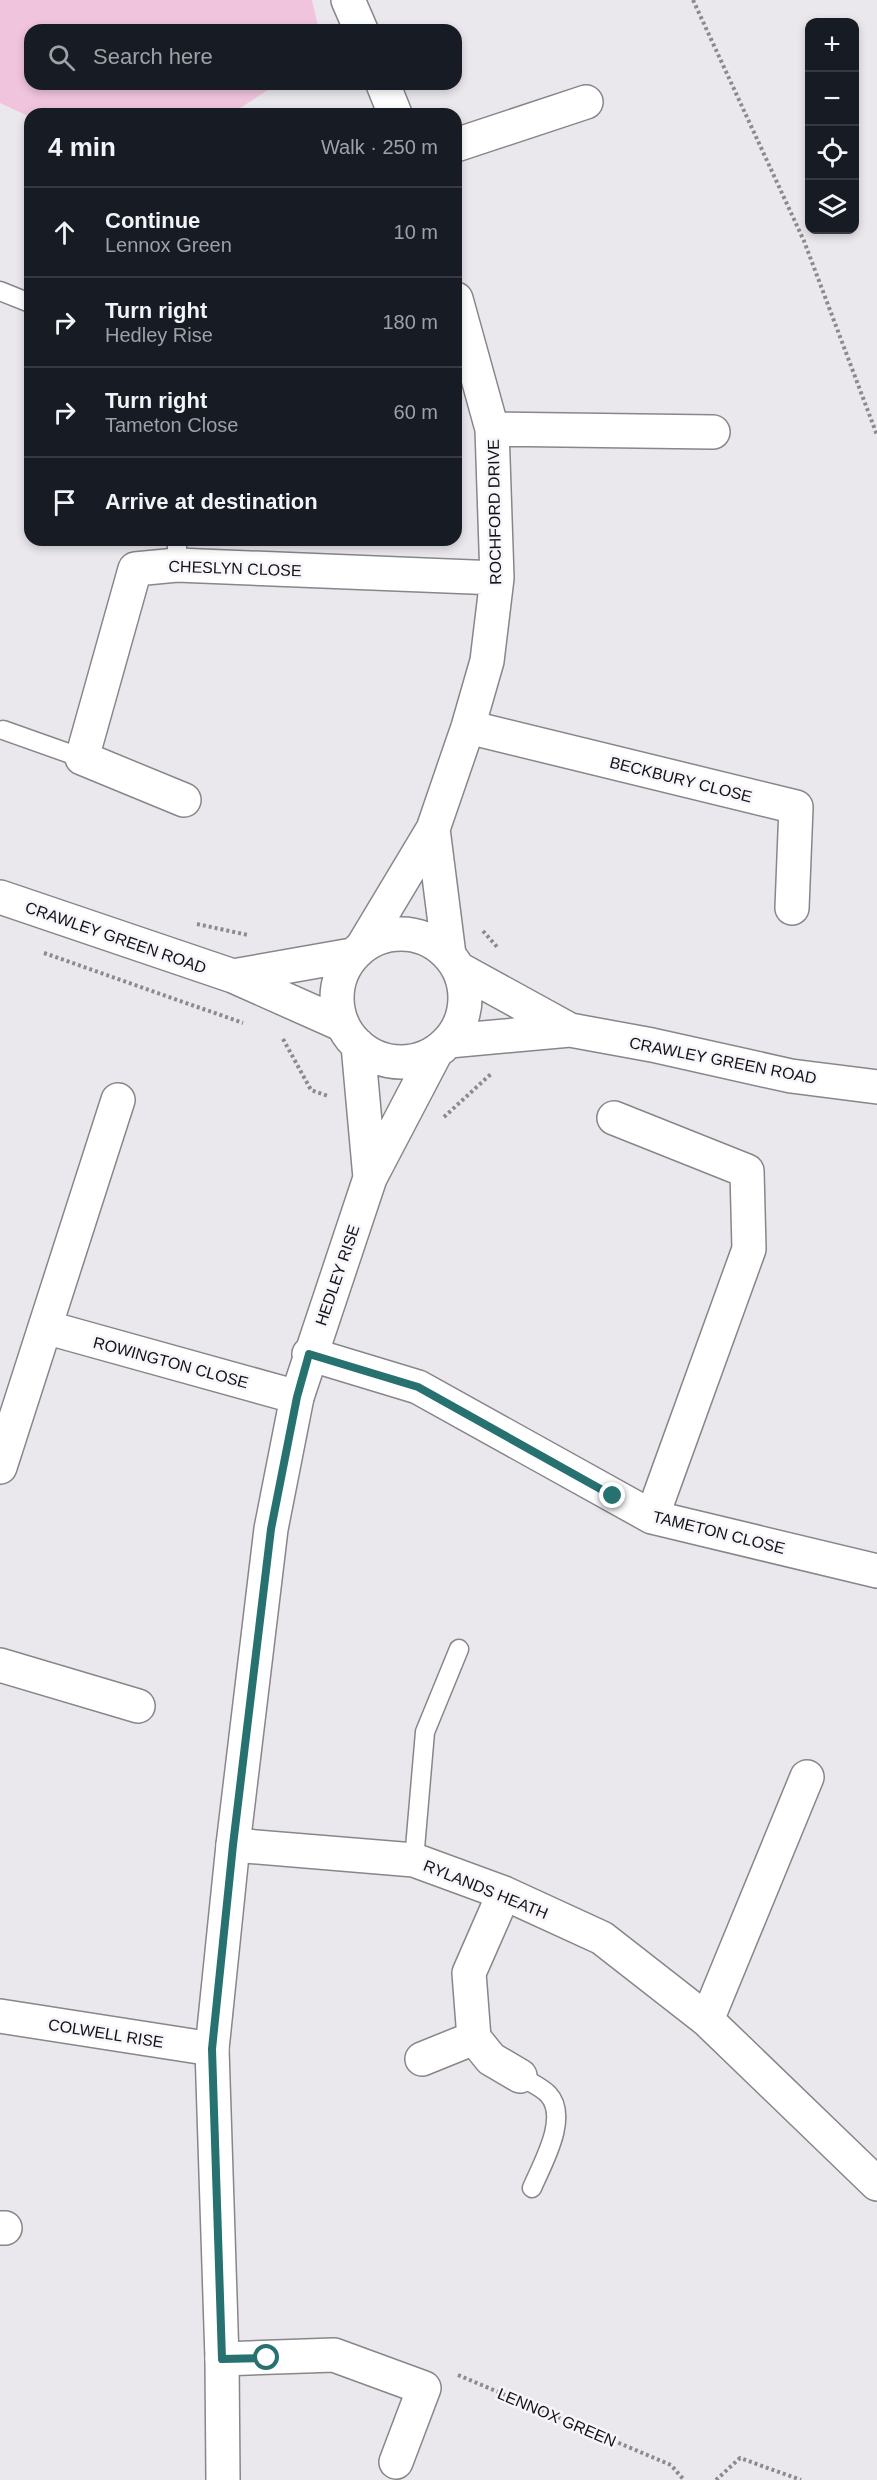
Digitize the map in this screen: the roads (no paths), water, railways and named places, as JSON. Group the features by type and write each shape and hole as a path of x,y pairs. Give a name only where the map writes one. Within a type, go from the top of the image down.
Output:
{"street":[{"path":"348,0 358,24"},
{"path":"385,90 393,108"},
{"path":"462,143 586,102"},
{"name":"ROCHFORD DRIVE","path":"358,950 433,829 468,726 487,661 497,578 492,429 462,321"},
{"path":"492,429 713,432"},
{"name":"CHESLYN CLOSE","path":"82,758 135,569 177,552 497,578"},
{"name":"BECKBURY CLOSE","path":"468,726 796,807 792,908"},
{"path":"82,758 184,800"},
{"name":"ROCHFORD DRIVE","path":"433,829 454,962"},
{"name":"CRAWLEY GREEN ROAD","path":"0,897 233,976 350,1035"},
{"path":"399,933 418,936 435,943 454,962 465,991 464,1014 442,1047 416,1060 396,1062 375,1057 350,1035 337,1008 337,989 342,971 358,950 381,936 399,933"},
{"name":"CRAWLEY GREEN ROAD","path":"233,976 358,950"},
{"name":"CRAWLEY GREEN ROAD","path":"454,962 570,1030"},
{"name":"CRAWLEY GREEN ROAD","path":"442,1047 570,1030 652,1045 791,1076 877,1087"},
{"name":"HEDLEY RISE","path":"350,1035 369,1178"},
{"name":"HEDLEY RISE","path":"223,2480 222,2359 212,2049 233,1845 271,1529 297,1397 309,1354 369,1178 442,1047"},
{"path":"0,1467 118,1100"},
{"path":"614,1118 747,1171 749,1249 652,1517"},
{"name":"ROWINGTON CLOSE","path":"45,1327 297,1397"},
{"name":"TAMETON CLOSE","path":"309,1354 418,1387 652,1517 877,1571"},
{"path":"0,1665 138,1706"},
{"path":"707,2020 807,1777"},
{"name":"RYLANDS HEATH","path":"233,1845 414,1860 504,1893 602,1938 707,2020 877,2184"},
{"path":"504,1893 469,1972 474,2038 491,2059 520,2076"},
{"name":"COLWELL RISE","path":"0,2016 212,2049"},
{"path":"422,2059 474,2038"},
{"path":"222,2359 334,2355 424,2388 396,2462"}],"lane":[{"path":"0,291 24,301"},
{"path":"3,730 82,758"},
{"path":"414,1860 425,1732 459,1649"},
{"path":"520,2076 540,2087 549,2095 555,2106 554,2134 532,2188"}]}
